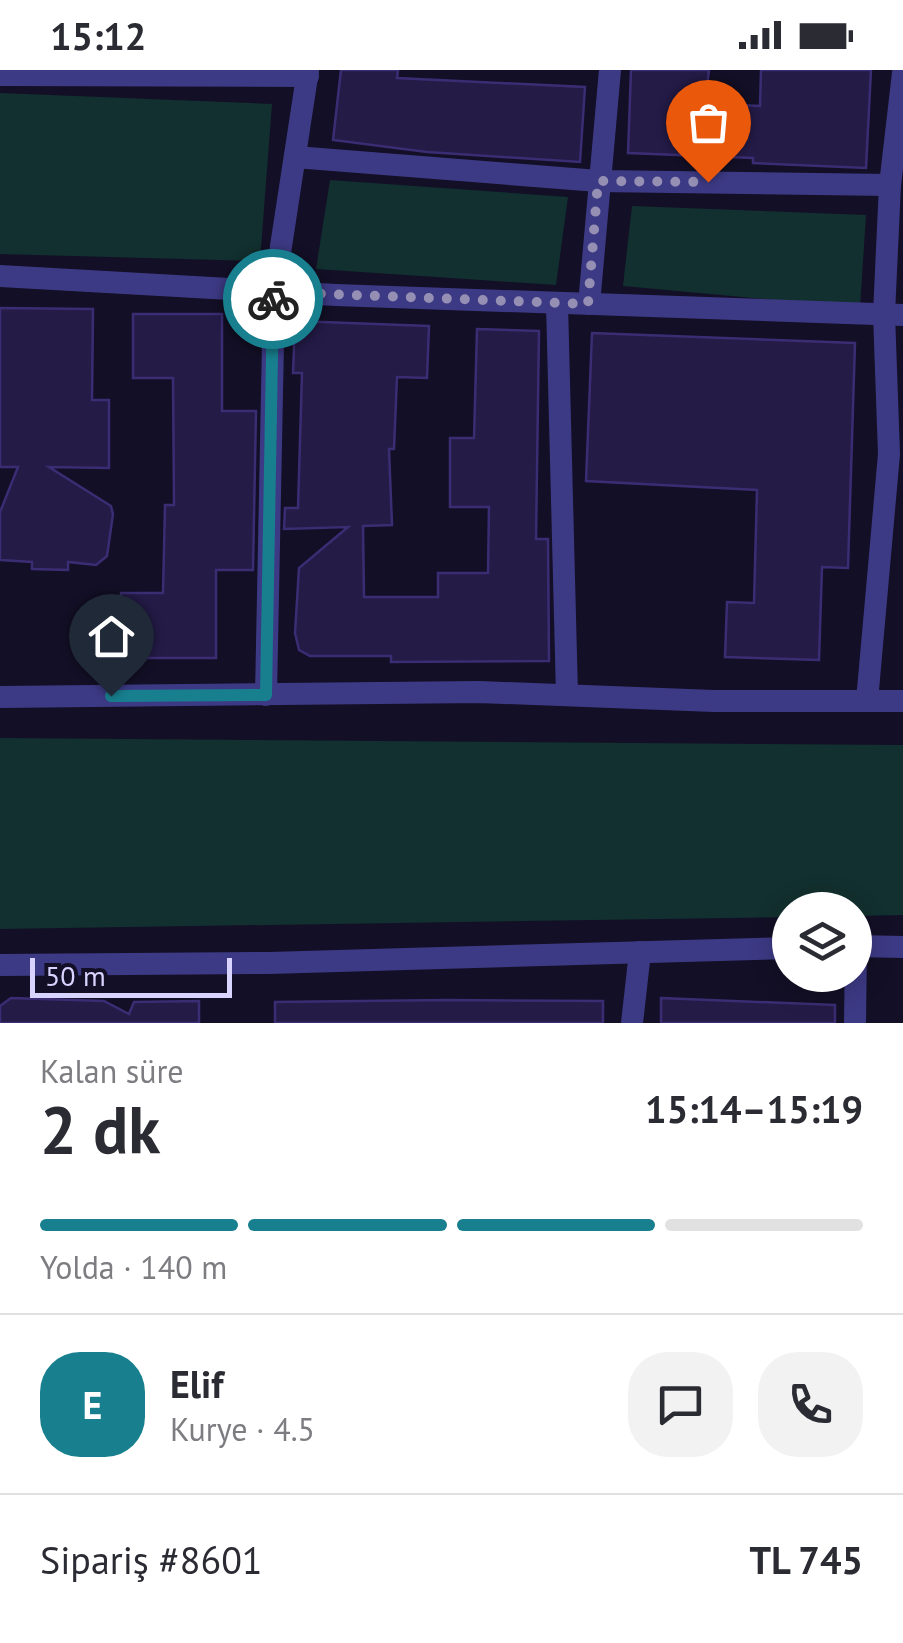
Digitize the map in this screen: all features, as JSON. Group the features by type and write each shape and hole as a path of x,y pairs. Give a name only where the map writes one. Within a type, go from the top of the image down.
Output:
{"street":[{"path":"588,304 610,70"},
{"path":"0,75 308,73 274,292 266,695"},
{"path":"866,701 889,454 894,315 890,185 903,73"},
{"path":"296,157 598,181 890,185"},
{"path":"0,276 274,292 894,315"},
{"path":"557,304 567,694"},
{"path":"0,696 567,694 903,701"},
{"path":"872,946 903,947"},
{"path":"0,965 269,963 772,948"},
{"path":"632,1023 640,952"},
{"path":"854,1023 855,992"}],"green space":[{"path":"0,93 272,104 260,261 0,254"},
{"path":"330,180 568,197 556,285 316,269"},
{"path":"632,206 866,215 860,308 623,286"},
{"path":"0,738 903,745 903,915 872,916 872,892 772,892 772,917 0,929"}],"building":[{"path":"341,70 398,70 397,78 585,87 580,162 427,152 333,140"},
{"path":"631,70 709,70 706,94 718,94 718,104 760,106 761,70 871,70 866,168 628,153"},
{"path":"0,308 93,309 92,400 109,400 109,468 49,467 111,506 107,556 96,565 68,562 68,570 32,569 32,562 0,560 0,512 18,467 0,467"},
{"path":"133,314 222,314 222,411 256,411 253,570 216,570 216,658 121,658 121,593 163,593 165,505 174,505 173,378 133,378"},
{"path":"295,321 429,326 427,378 397,377 394,449 389,449 392,525 363,526 364,597 438,597 438,573 488,573 489,507 450,507 450,438 474,438 477,329 539,331 536,539 548,539 549,661 391,662 391,656 310,656 299,650 295,633 299,568 348,527 284,529 285,508 298,508 302,373 293,373"},
{"path":"592,333 855,343 848,568 822,567 819,660 725,657 727,602 754,603 757,490 586,481"},
{"path":"11,998 104,1001 129,1014 134,1002 199,1001 199,1023 0,1023 0,1006"},
{"path":"661,998 835,1005 835,1023 661,1023"},
{"path":"603,1001 603,1023 275,1023 275,1002"}],"way so far":[{"path":"273,299 274,292 588,304 598,181 708,182"}],"route":[{"path":"111,696 266,695 273,299"}]}
